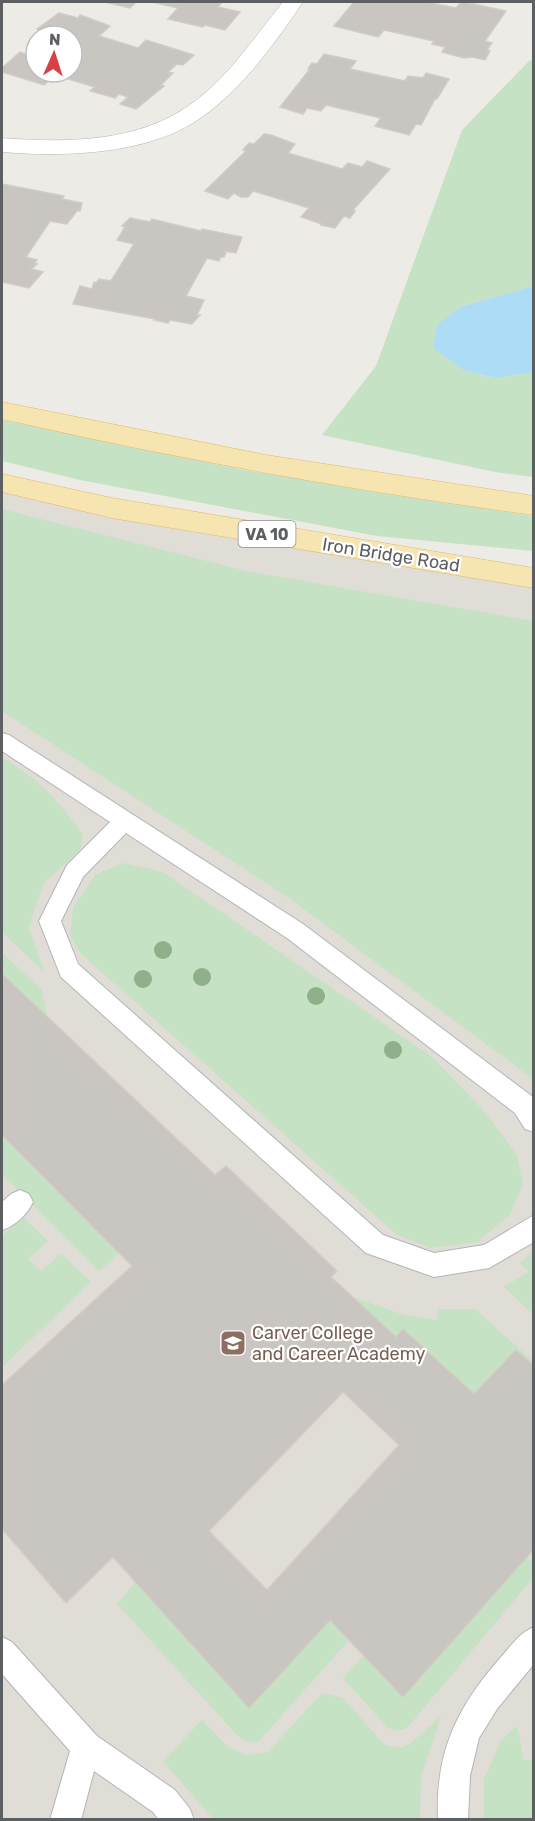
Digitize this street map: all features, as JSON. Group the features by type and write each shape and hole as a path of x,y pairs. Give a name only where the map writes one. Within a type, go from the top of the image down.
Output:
{"main road":[{"path":"2,411 99,433 300,470 534,506"},
{"name":"Iron Bridge Road","path":"2,483 112,508 534,578"}],"street":[{"path":"2,145 37,148 91,146 136,136 175,123 202,107 223,88 293,2"}],"lane":[{"path":"2,741 295,931 524,1105 534,1121"},
{"path":"124,821 75,872 50,921 69,970 375,1244 434,1264 489,1256 534,1227"},
{"path":"453,1820 451,1791 465,1733 494,1689 534,1641"},
{"path":"2,1652 86,1747 164,1801 179,1820"},
{"path":"64,1820 86,1747"}],"shaded area":[{"name":"Carver College and Career Academy","path":"2,485 116,509 533,579 533,1819 2,1820"}],"green space":[{"path":"530,60 533,61 533,286 460,307 463,370 495,378 533,372 533,477 495,472 322,435 376,366 462,130"},
{"path":"2,420 244,470 533,516 533,551 377,536 80,480 2,461"},
{"path":"2,509 246,571 533,621 533,1079 289,898 2,711"},
{"path":"2,758 26,773 47,791 83,835 80,850 43,884 29,928 44,972 2,932"},
{"path":"124,863 163,872 432,1057 483,1110 516,1153 523,1184 510,1215 477,1242 430,1248 396,1234 81,954 70,936 73,907 96,874"},
{"path":"2,953 42,990 47,1017 2,974"},
{"path":"5,1138 119,1253 99,1271 2,1175 2,1141"},
{"path":"23,1217 48,1241 28,1259 42,1271 61,1254 91,1282 2,1367 2,1236"},
{"path":"533,1250 533,1314 504,1287 529,1272 520,1263"},
{"path":"353,1297 404,1315 437,1320 437,1309 475,1309 533,1361 533,1366 474,1394 404,1329 396,1337"},
{"path":"527,1557 533,1563 533,1578 407,1728 397,1731 387,1727 343,1678 364,1655 404,1697"},
{"path":"136,1581 330,1620 349,1640 259,1741 248,1742 237,1735 117,1604"},
{"path":"322,1693 343,1698 385,1745 401,1748 411,1743 441,1716 421,1777 420,1819 213,1819 163,1761 202,1720 228,1747 247,1755 268,1752"},
{"path":"517,1726 524,1760 533,1760 533,1819 484,1819 484,1780 500,1742"}],"water":[{"path":"533,286 533,372 495,378 463,370 433,348 437,325 460,307"}],"building":[{"path":"105,2 136,2 130,8"},
{"path":"152,2 222,2 218,7 240,12 225,30 168,19 178,8"},
{"path":"354,2 426,2 456,8 464,2 506,11 485,41 492,43 487,50 490,51 485,60 464,58 442,52 445,47 432,44 434,41 384,30 378,37 334,26"},
{"path":"59,13 78,18 80,15 110,26 99,36 138,48 146,40 194,55 183,65 177,64 168,72 173,73 161,85 164,86 136,109 120,104 128,97 119,94 115,98 90,91 95,87 84,84 84,24 44,24"},
{"path":"20,52 24,53 24,79 2,72 2,68"},
{"path":"324,54 356,61 350,69 405,81 408,76 423,78 426,73 449,79 421,125 416,124 409,135 375,126 381,118 326,105 321,111 307,108 303,114 280,107 310,69 308,69 312,63 317,64"},
{"path":"264,134 295,144 288,153 342,169 348,163 362,167 367,161 390,169 353,210 355,211 350,218 344,216 335,228 301,217 309,208 253,191 248,197 241,197 234,193 228,199 205,191 246,151 243,150 249,143 254,144"},
{"path":"2,184 64,196 62,199 82,203 80,211 77,211 67,224 50,221 26,257 37,260 34,264 37,264 31,269 43,272 29,288 2,282"},
{"path":"130,218 150,222 152,219 201,231 202,229 242,237 236,253 224,251 226,253 224,257 221,257 219,261 207,258 186,296 204,300 197,315 200,315 192,324 170,320 168,323 73,304 80,286 92,289 94,282 96,283 99,279 111,281 134,244 117,240 125,227 122,226"},
{"name":"Carver College and Career Academy","path":"2,974 215,1175 226,1166 337,1271 331,1277 396,1337 403,1329 474,1394 516,1350 534,1366 534,1549 403,1697 330,1620 249,1708 113,1557 66,1603 2,1529 2,1385 132,1266 2,1135","holes":["343,1392 399,1445 267,1590 209,1531"]}],"place":[{"name":"Carver College and Career Academy","path":"233,1343"}]}
